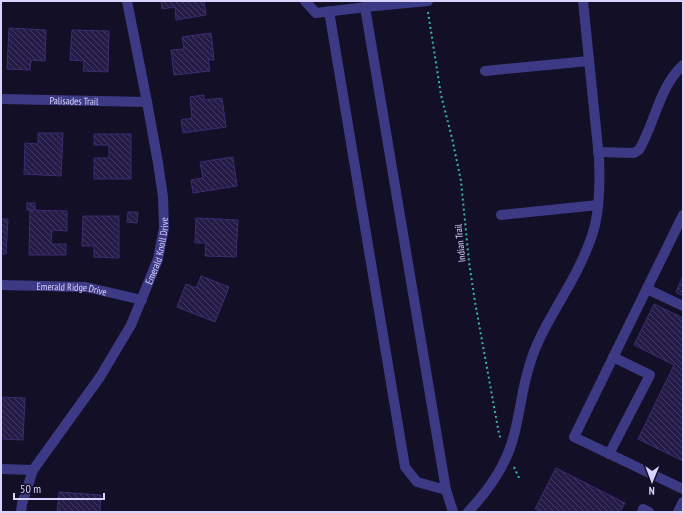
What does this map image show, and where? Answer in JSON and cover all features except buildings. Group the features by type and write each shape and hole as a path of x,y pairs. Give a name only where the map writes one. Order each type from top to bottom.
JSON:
{"street":[{"name":"Emerald Knoll Drive","path":"21,512 22,504 33,470 100,377 131,325 158,259 164,228 163,197 148,102 127,1"},
{"path":"304,1 316,13 371,5 427,1"},
{"path":"468,512 484,496 503,464 514,437 528,367 542,332 564,295 585,252 595,224 600,180 583,1"},
{"path":"371,5 446,490 453,512"},
{"path":"329,12 405,468 417,482 446,490"},
{"path":"485,71 589,61"},
{"path":"598,152 634,153 639,150 668,85 683,65"},
{"name":"Palisades Trail","path":"1,99 148,102"},
{"path":"501,215 598,205"},
{"path":"683,215 574,437 683,489"},
{"name":"Emerald Ridge Drive","path":"1,285 86,287 142,300"},
{"path":"647,289 683,306"},
{"path":"609,454 650,375 613,357"},
{"path":"1,469 33,470"},
{"path":"678,512 683,502"},
{"path":"642,512 643,509 649,512"}],"path":[{"name":"Indian Trail","path":"427,1 440,95 452,138 461,182 469,262 475,302 499,434 520,480"}]}
